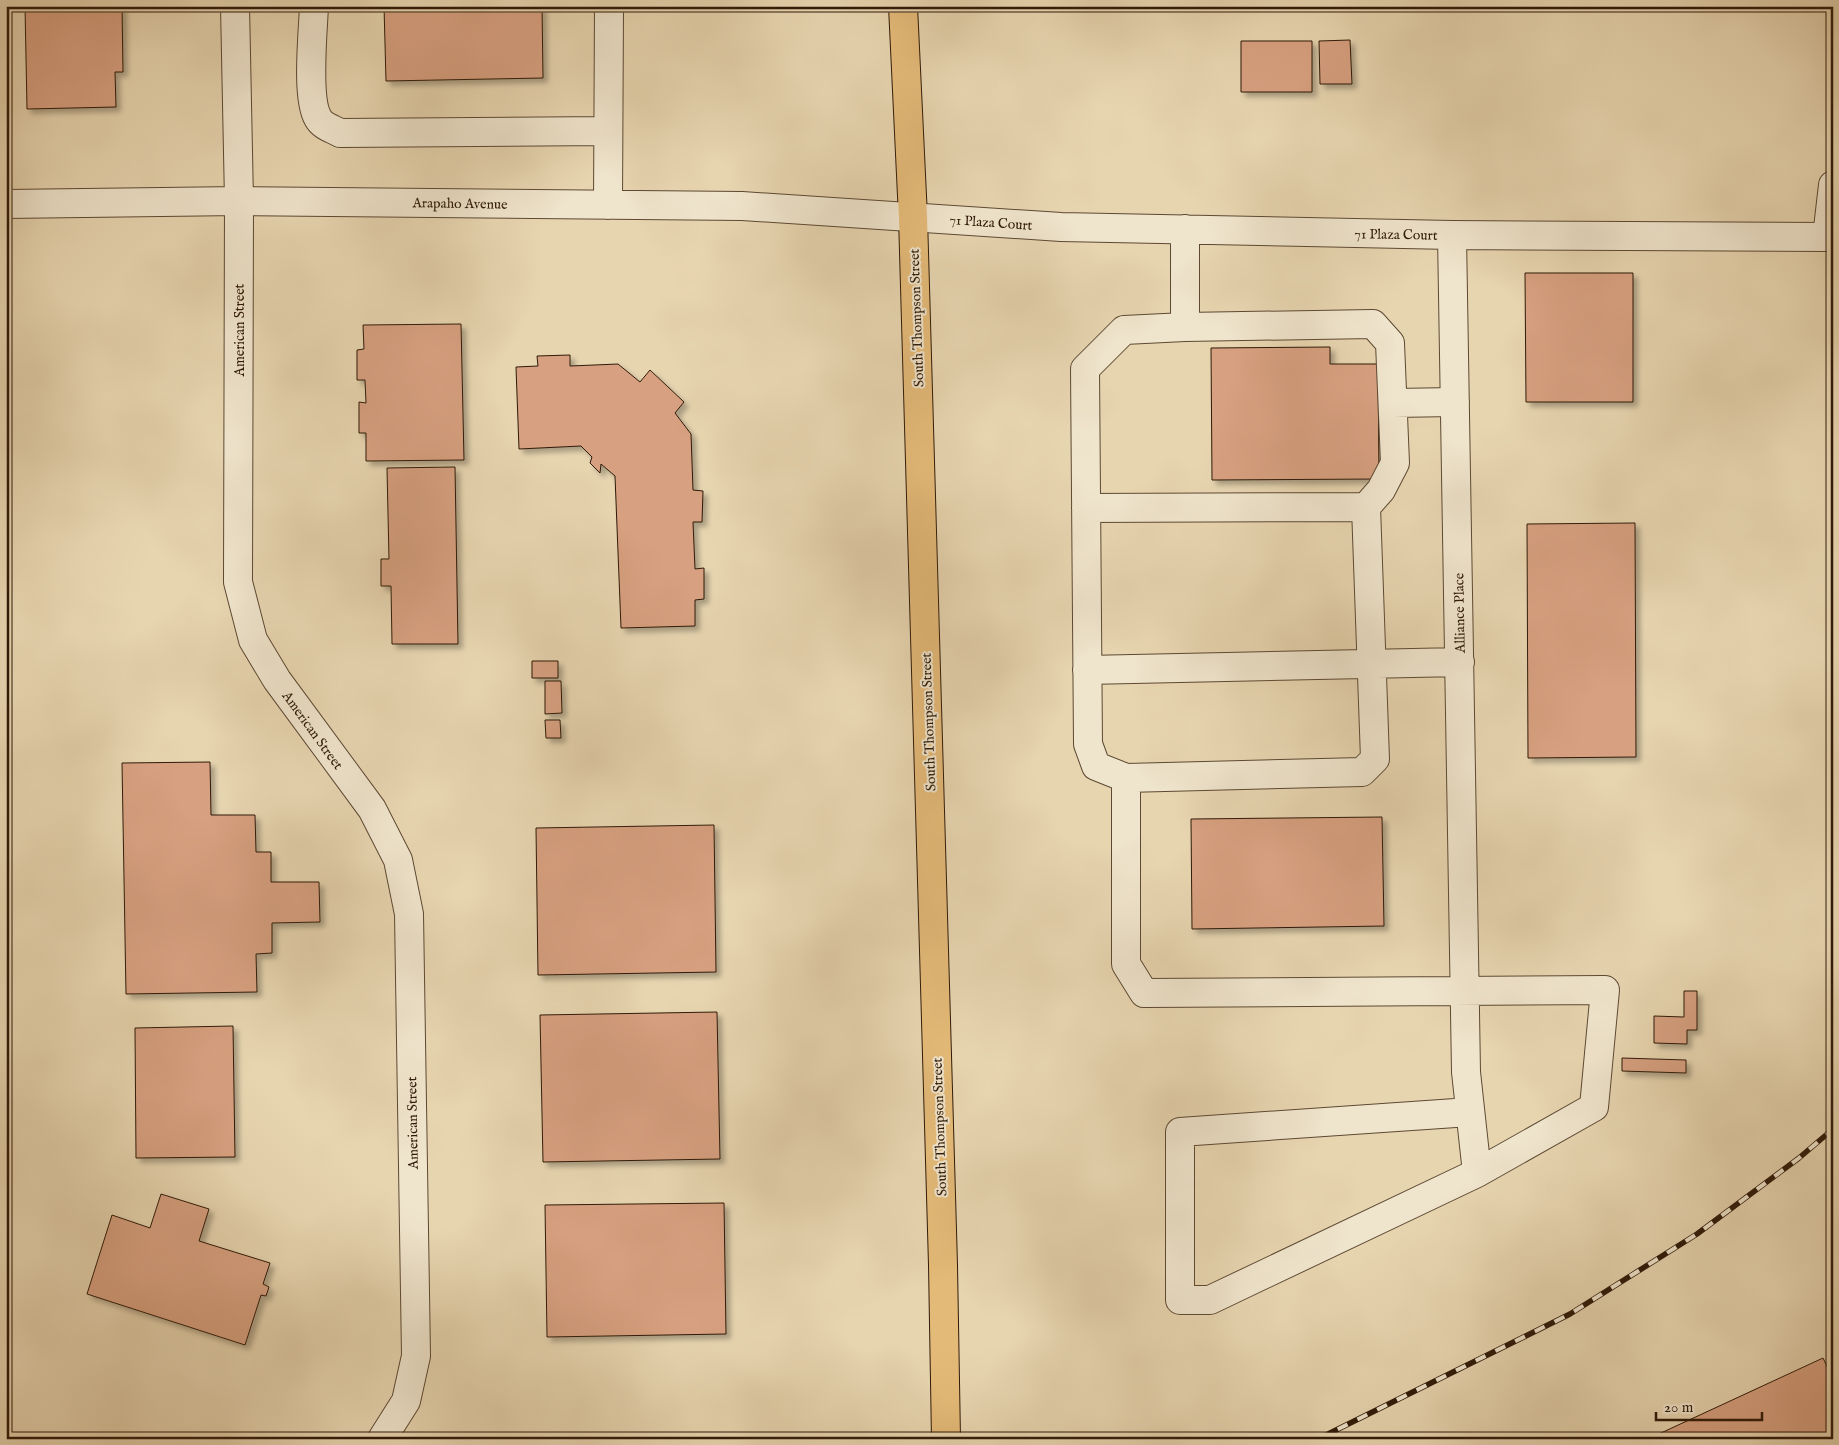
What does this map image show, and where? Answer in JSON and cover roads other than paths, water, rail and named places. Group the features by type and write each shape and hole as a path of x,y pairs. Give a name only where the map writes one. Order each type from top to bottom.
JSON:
{"highway":[{"name":"South Thompson Street","path":"904,6 913,217 943,1245 946,1439"}],"street":[{"name":"American Street","path":"235,6 238,201 238,582 253,640 277,680 372,809 398,860 409,914 416,1356 406,1401 382,1439"},
{"path":"314,6 312,96 317,118 340,133 608,131"},
{"path":"608,205 609,6"},
{"name":"71 Plaza Court","path":"913,217 1060,227 1452,235 1827,237 1833,185"},
{"name":"Arapaho Avenue","path":"6,204 238,201 742,206 913,217"},
{"path":"1185,229 1185,327"},
{"name":"Alliance Place","path":"1452,235 1466,1072 1477,1174"},
{"path":"1373,324 1390,343 1393,403 1395,463 1381,490 1366,507 1375,760 1362,772 1126,778 1096,766 1088,744 1085,369 1124,330 1185,327 1373,324"},
{"path":"1393,403 1455,402"},
{"path":"1086,508 1366,507"},
{"path":"1087,670 1460,662"},
{"path":"1126,778 1126,964 1144,993 1605,990 1594,1107 1477,1174 1210,1300 1180,1300 1180,1132 1470,1112"}],"railway":[{"path":"1318,1439 1570,1314 1697,1234 1799,1158 1833,1129"}]}
